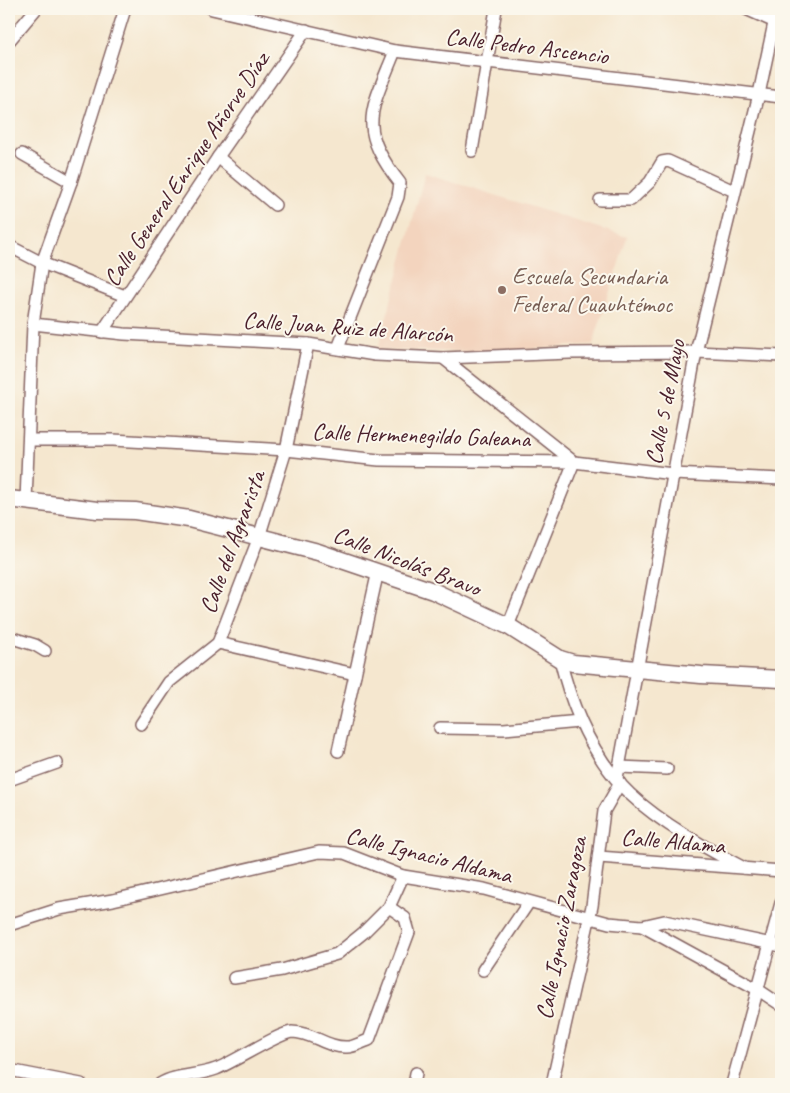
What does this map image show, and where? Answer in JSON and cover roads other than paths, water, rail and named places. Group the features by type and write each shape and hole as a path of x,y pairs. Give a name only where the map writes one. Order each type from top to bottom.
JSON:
{"street":[{"path":"9,41 36,9"},
{"path":"26,501 33,324 42,263 71,182 125,9"},
{"name":"Calle Pedro Ascencio","path":"212,9 394,51 781,96"},
{"path":"472,151 496,9"},
{"path":"746,9 775,22"},
{"name":"Calle 5 de Mayo","path":"619,776 636,668 696,352 759,94 777,9"},
{"name":"Calle General Enrique Añorve Díaz","path":"102,332 124,296 306,30"},
{"path":"338,348 398,197 400,183 386,165 371,135 372,111 378,90 394,51"},
{"path":"22,154 71,182"},
{"path":"218,157 275,205"},
{"path":"600,200 631,200 650,182 662,162 668,161 734,191"},
{"path":"9,246 42,263 124,296"},
{"name":"Calle Juan Ruiz de Alarcón","path":"33,324 102,332 308,344 375,355 443,358 570,353 696,352 781,356"},
{"name":"Calle del Agrarista","path":"141,724 169,682 218,643 260,537 286,450 308,344"},
{"path":"443,358 574,462 508,626"},
{"name":"Calle Hermenegildo Galeana","path":"29,440 113,440 286,450 380,460 574,462 673,474 781,480"},
{"name":"Calle Nicolás Bravo","path":"9,499 97,510 134,511 189,519 378,571 433,591 508,626 560,659 585,666 781,679"},
{"path":"338,751 378,571"},
{"path":"9,637 35,645 45,651"},
{"path":"218,643 355,674"},
{"path":"560,659 580,722 640,803 683,832 744,868"},
{"path":"440,728 504,728 580,722"},
{"path":"9,780 57,764"},
{"path":"619,776 666,769"},
{"name":"Calle Ignacio Zaragoza","path":"552,1084 589,918 604,811 619,776"},
{"name":"Calle Ignacio Aldama","path":"9,926 59,909 113,900 319,852 344,853 403,876 484,890 589,918 642,926 664,921 781,946"},
{"name":"Calle Aldama","path":"599,857 781,871"},
{"path":"234,978 282,970 337,954 363,934 389,907 403,876"},
{"path":"483,970 529,902"},
{"path":"732,1084 781,903"},
{"path":"160,1084 166,1080 193,1076 216,1069 291,1032 308,1035 327,1044 348,1047 369,1040 410,932 405,918 389,907"},
{"path":"642,926 757,989 781,1006"},
{"path":"9,1070 75,1084"}],"place":[{"name":"Escuela Secundaria Federal Cuauhtémoc","path":"502,290"}]}
